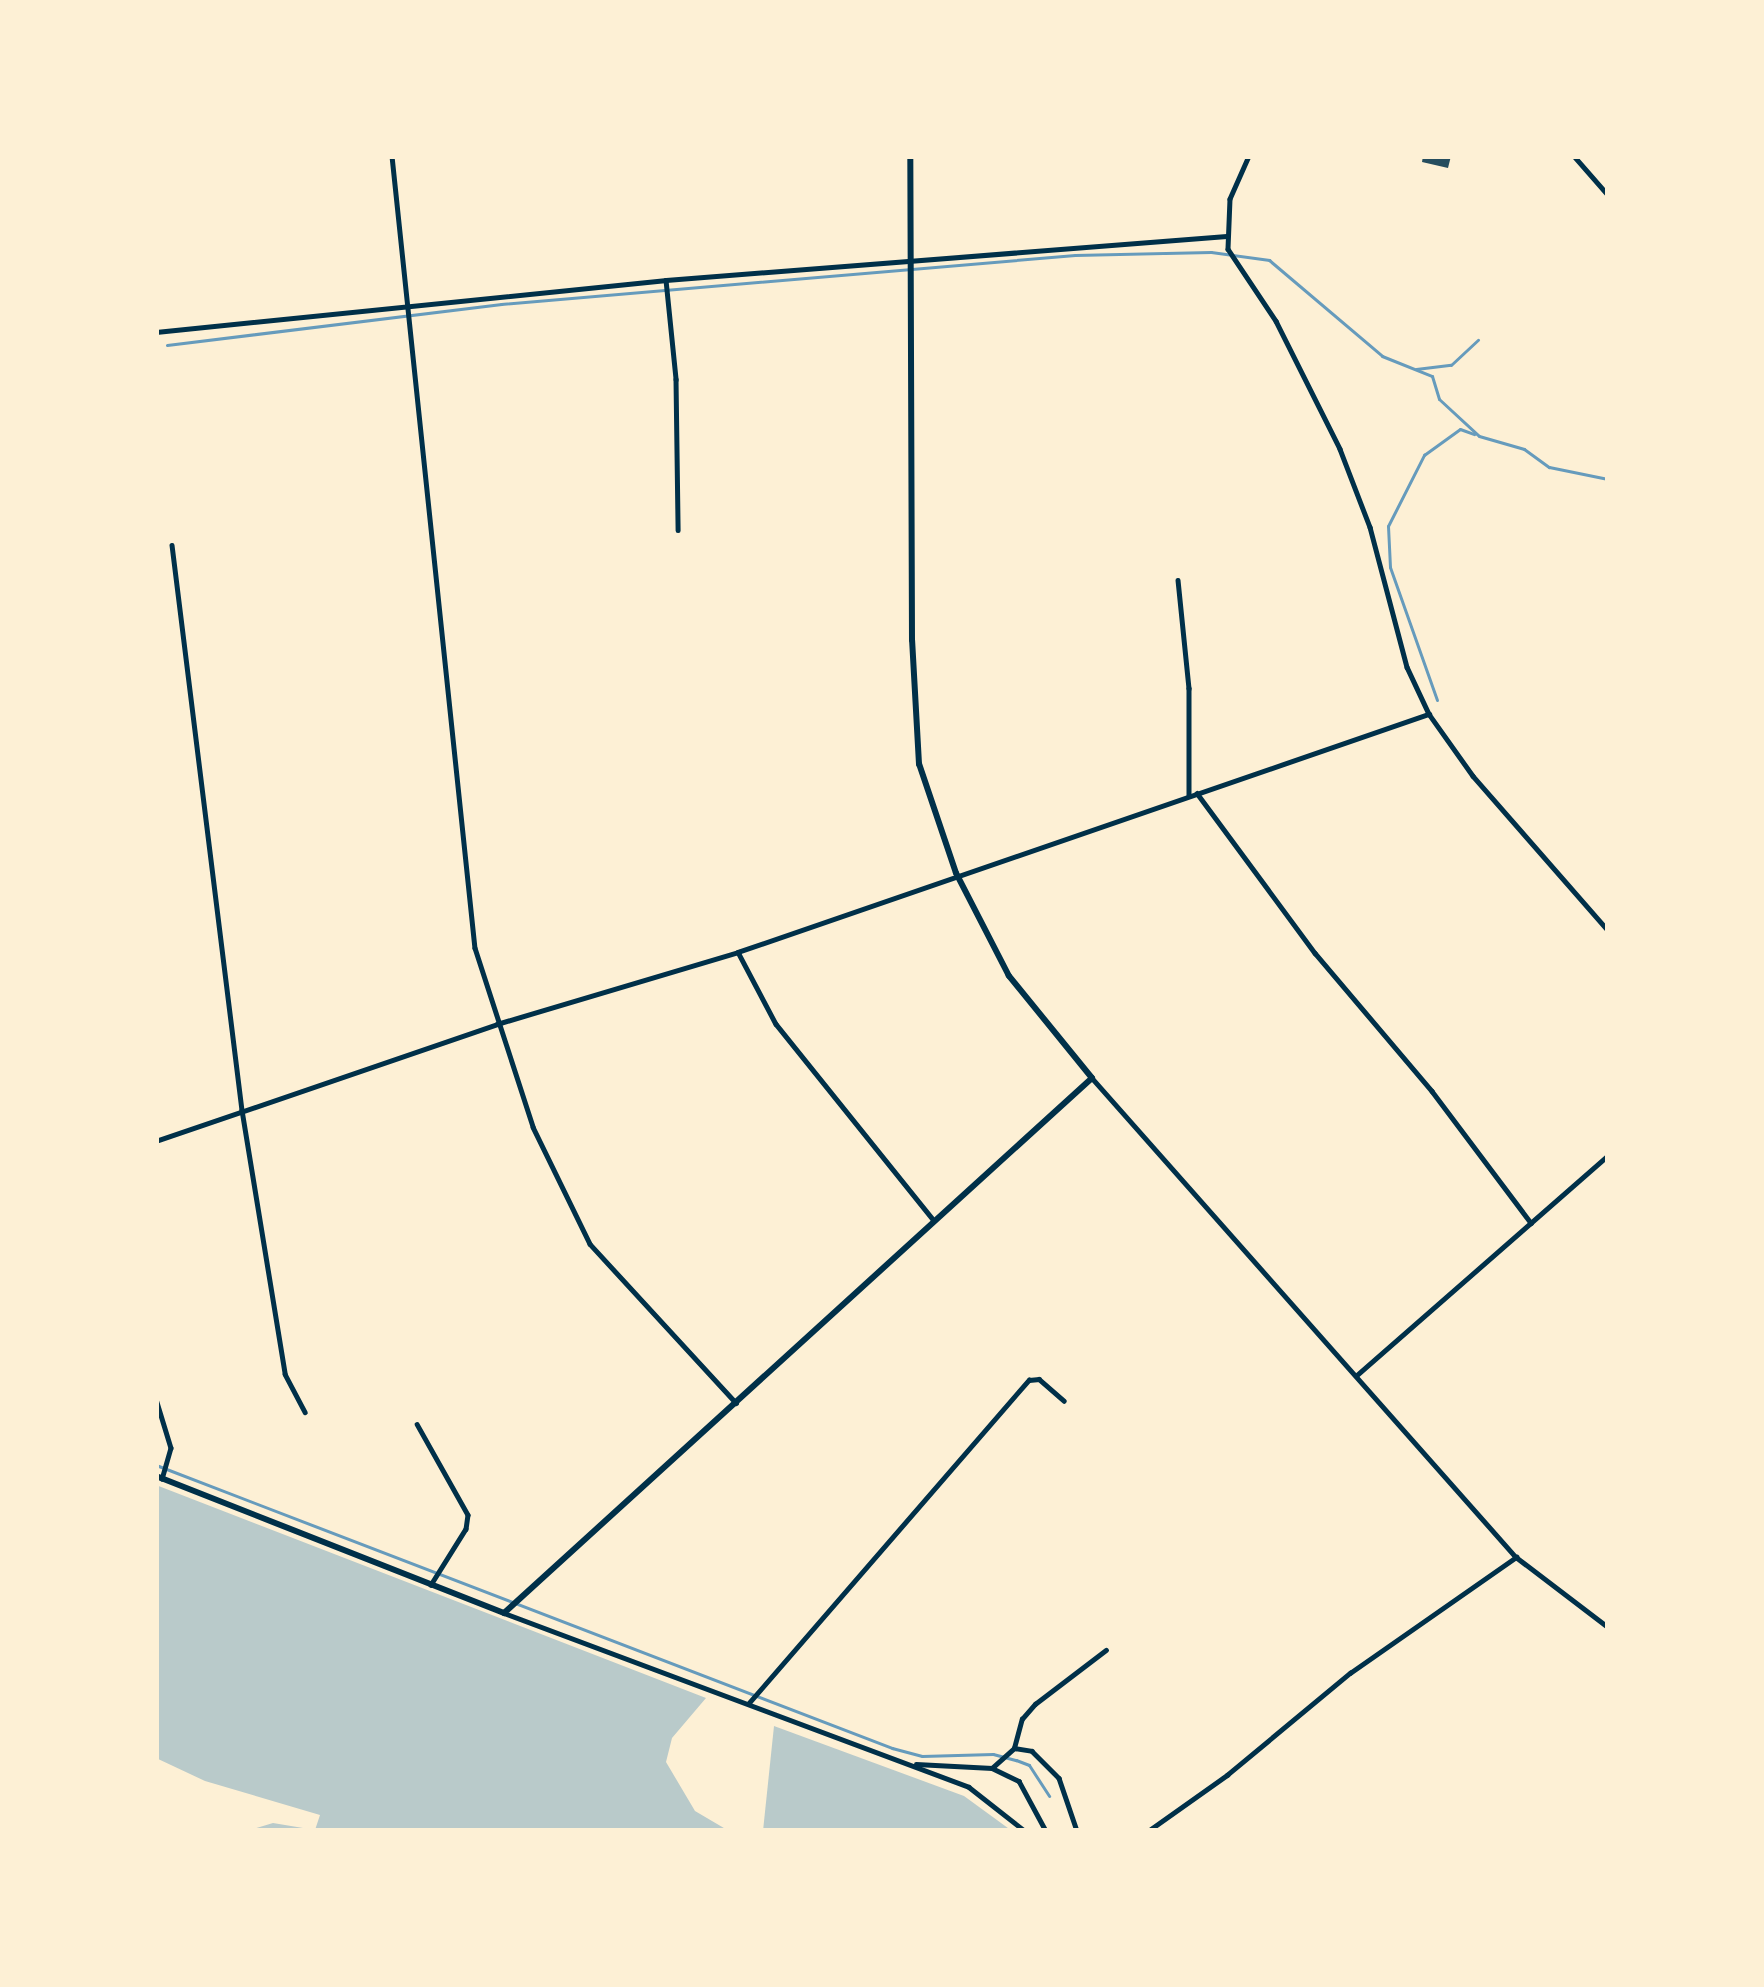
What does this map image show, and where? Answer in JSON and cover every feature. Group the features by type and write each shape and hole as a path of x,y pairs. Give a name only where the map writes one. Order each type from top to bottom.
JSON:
{"street":[{"path":"392,156 475,948 532,1127 590,1244 736,1403"},
{"path":"910,156 914,699 919,764 956,873 1009,976 1092,1078 1516,1557 1608,1627"},
{"path":"1249,156 1234,183 1226,236 1232,258 1276,321 1340,449 1370,527 1407,667 1429,714 1473,776 1608,930"},
{"path":"1574,156 1608,195"},
{"path":"156,332 666,280 1226,236"},
{"path":"666,280 676,379 678,530"},
{"path":"172,545 242,1110 285,1374 304,1412"},
{"path":"1178,580 1193,794 1315,953 1432,1091 1531,1223"},
{"path":"156,1141 496,1024 738,952 956,873 1429,714"},
{"path":"738,952 776,1024 867,1143 932,1217"},
{"path":"504,1613 932,1217 1092,1078"},
{"path":"1357,1375 1608,1155"},
{"path":"748,1704 1029,1380 1039,1379 1064,1401"},
{"path":"156,1399 171,1448 159,1478 969,1787 1025,1831"},
{"path":"417,1424 468,1515 466,1529 431,1585"},
{"path":"1148,1831 1227,1775 1350,1673 1516,1557"},
{"path":"992,1768 1014,1748 1022,1719 1035,1704 1106,1650"},
{"path":"1014,1748 1032,1751 1054,1772 1077,1831"},
{"path":"910,1764 992,1768 1018,1781 1046,1831"}],"shaded area":[{"path":"156,1485 706,1698 672,1738 666,1762 695,1811 729,1831 246,1831 273,1823 315,1830 320,1815 205,1781 156,1758"},
{"path":"774,1726 964,1796 1012,1831 763,1831"}],"building":[{"path":"1423,156 1451,156 1448,168 1422,162"}],"waterway":[{"path":"167,345 501,304 1075,255 1211,252 1269,260 1382,356 1432,376 1439,399 1479,436 1524,449 1549,467 1608,479"},
{"path":"1416,369 1451,365 1478,340"},
{"path":"1437,700 1390,567 1388,526 1424,455 1460,429 1474,434"},
{"path":"156,1465 892,1748 922,1756 993,1754 1016,1760 1029,1765 1049,1796"}]}
